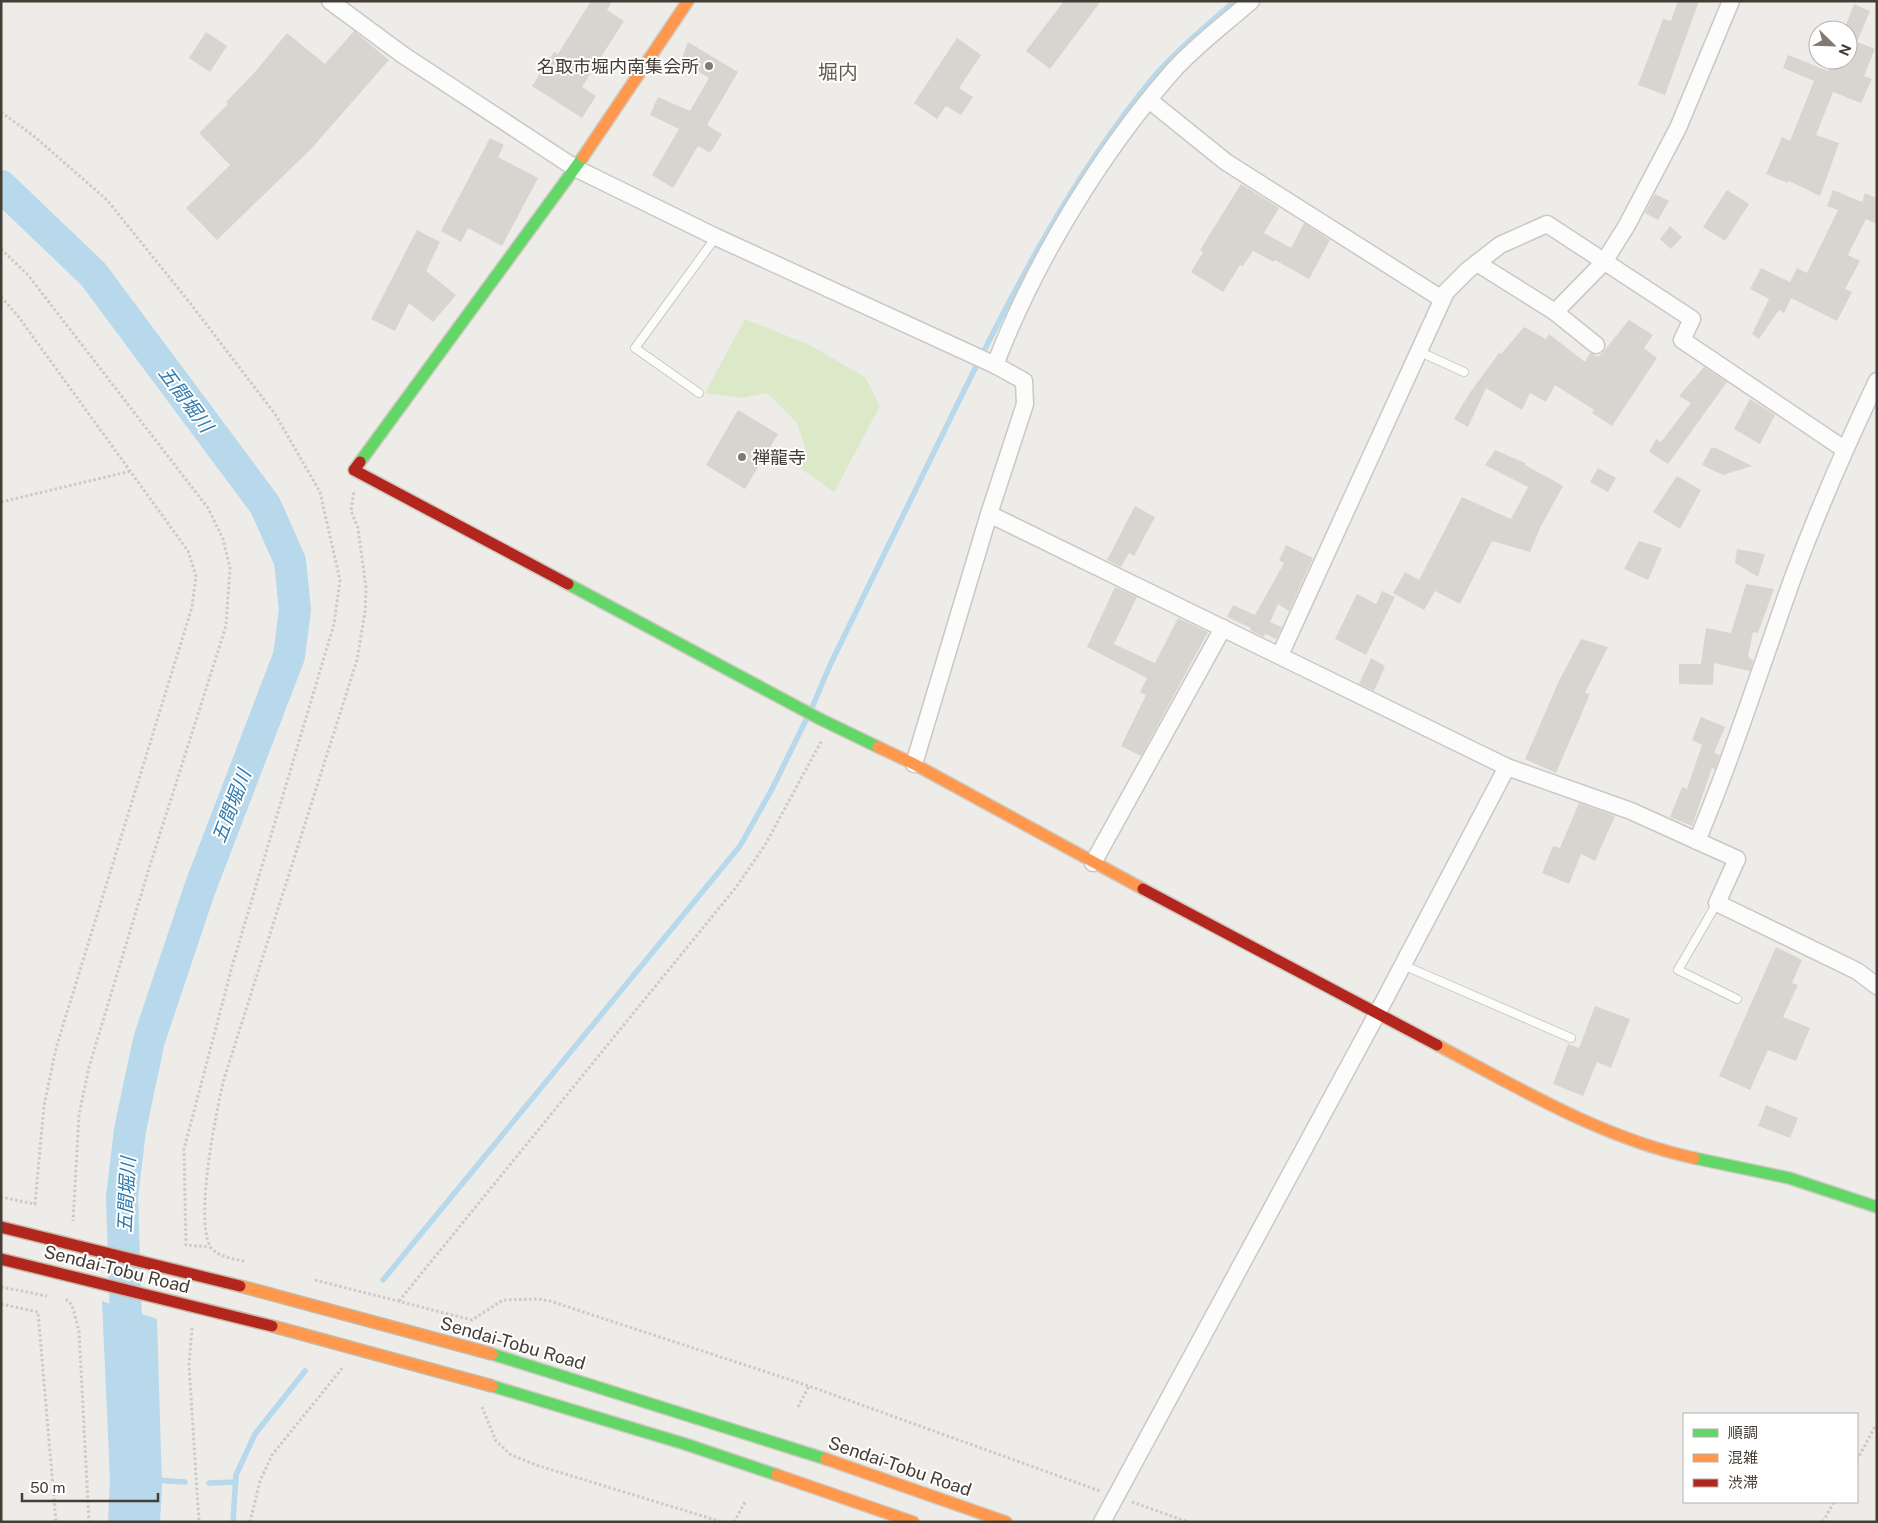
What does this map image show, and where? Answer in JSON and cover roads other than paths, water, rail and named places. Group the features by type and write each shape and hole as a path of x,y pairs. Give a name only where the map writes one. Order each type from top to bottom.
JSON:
{"main road":[{"path":"688,1 575,168 354,470 825,722 914,764 1093,863 1549,1104 1613,1134 1676,1154 1789,1178 1877,1207"},
{"name":"Sendai-Tobu Road","path":"1,1227 293,1299 492,1354 694,1415 884,1478 1006,1522"},
{"name":"Sendai-Tobu Road","path":"1,1259 283,1328 492,1386 685,1444 914,1522"}],"street":[{"path":"330,1 403,55 575,168 716,237 986,361 1024,381 1025,404 989,514 914,764"},
{"path":"986,361 1011,322 1060,229 1087,186 1149,100 1173,70 1251,1"},
{"path":"1555,312 1604,262 1627,226 1678,128 1731,1"},
{"path":"1149,100 1226,162 1442,299"},
{"path":"1280,655 1446,292 1477,263 1500,245 1547,224 1692,319 1682,340 1844,449"},
{"path":"1477,263 1555,312 1596,345"},
{"path":"1697,841 1732,752 1792,580 1844,449 1877,380"},
{"path":"989,514 1507,767 1631,812 1737,859 1717,903 1857,971 1877,986"},
{"path":"1093,863 1224,628"},
{"path":"1102,1522 1377,1014 1507,767"}],"lane":[{"path":"699,393 635,348 716,237"},
{"path":"1418,351 1464,372"},
{"path":"1717,903 1678,970 1737,1000"},
{"path":"1402,965 1571,1038"}],"water":[{"path":"102,1301 157,1319 162,1486 160,1522 108,1522 110,1480"}],"waterway":[{"path":"811,710 831,663 976,366 1044,238 1095,156 1122,117 1152,79 1182,48 1235,1"},
{"name":"五間堀川","path":"1,186 93,274 265,505 290,561 295,610 289,656 200,888 149,1040 130,1130 122,1197 127,1352"},
{"path":"383,1280 740,846 772,789 807,718"},
{"path":"233,1522 236,1475 255,1434 305,1371"},
{"path":"155,1480 185,1482"},
{"path":"209,1483 236,1482"}],"place":[{"name":"名取市堀内南集会所","path":"709,66"},
{"name":"禅龍寺","path":"742,457"}],"district":[{"name":"堀内","path":"838,72"}]}
